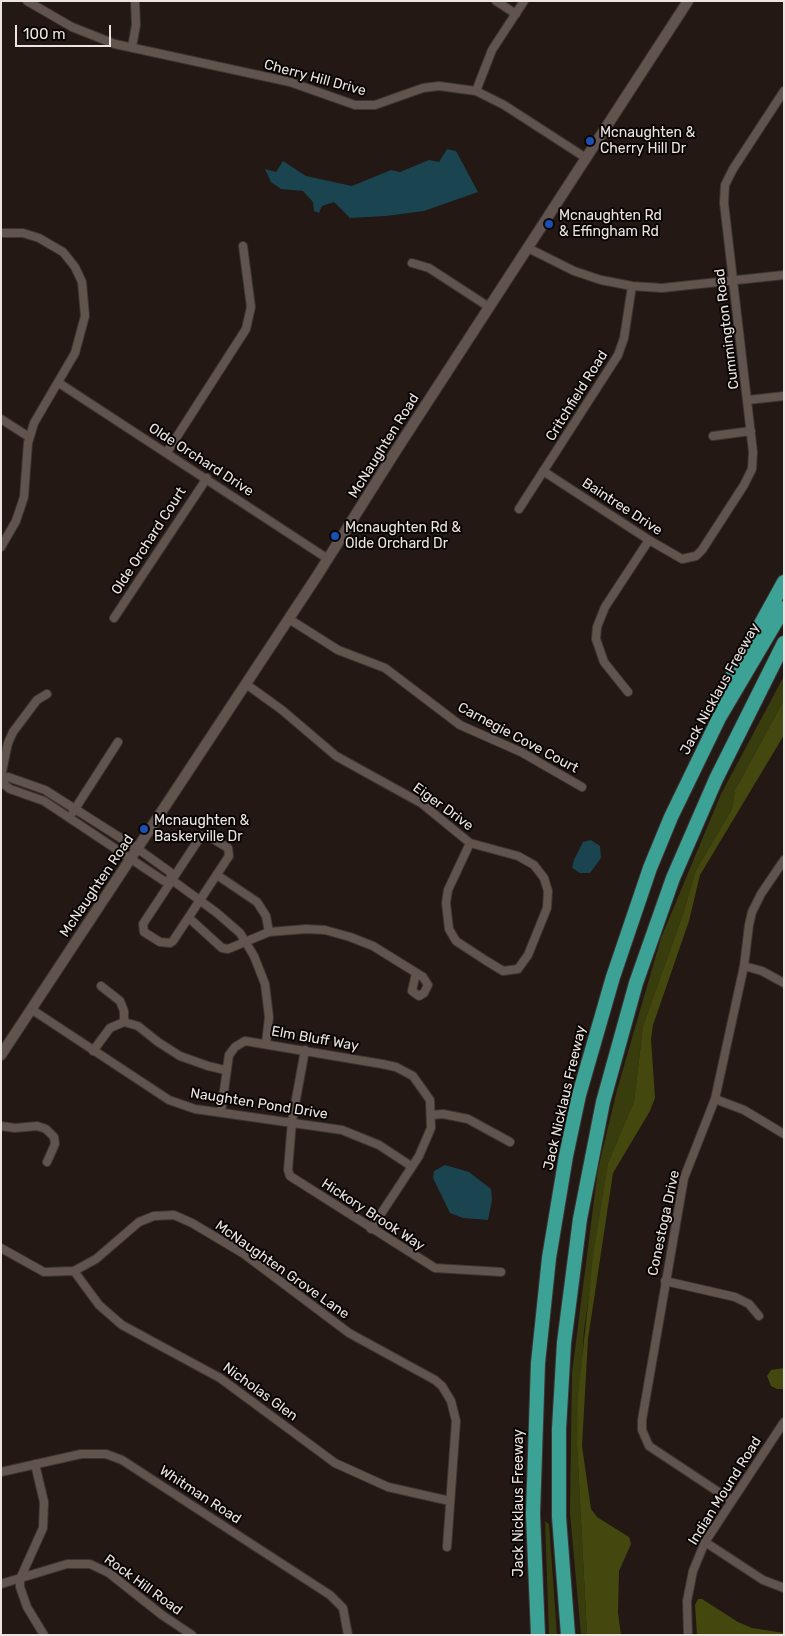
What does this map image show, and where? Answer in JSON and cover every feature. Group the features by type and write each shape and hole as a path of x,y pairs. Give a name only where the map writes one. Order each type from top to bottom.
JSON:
{"highway":[{"path":"703,750 712,715 748,643 784,582"},
{"name":"Jack Nicklaus Freeway","path":"538,1635 533,1514 538,1371 549,1258 566,1156 582,1086 613,977 650,868 671,817 719,718 784,608"},
{"path":"568,1635 559,1517 560,1410 566,1324 588,1174 617,1047 654,928 694,828 784,643"},
{"path":"740,732 784,658"}],"street":[{"name":"Cherry Hill Drive","path":"27,1 84,32 132,47 290,82 355,105 375,105 423,88 439,86 476,91 504,105 586,158"},
{"path":"132,47 136,26 135,1"},
{"path":"496,1 516,14"},
{"path":"476,91 492,50 524,1"},
{"name":"McNaughten Road","path":"1,1055 328,559 688,1"},
{"name":"Cummington Road","path":"688,559 702,550 752,469 753,452 748,400 724,203 725,185 733,169 784,91"},
{"path":"1,233 23,233 39,238 63,252 75,267 82,282 85,304 83,327 75,353 34,423 29,437 24,497 16,521 2,546"},
{"path":"167,452 246,329 251,307 242,246"},
{"path":"528,248 574,271 632,286 662,288 784,275"},
{"path":"412,263 429,268 489,307"},
{"name":"Critchfield Road","path":"518,509 618,355 624,338 632,286"},
{"name":"Olde Orchard Drive","path":"59,383 207,478 328,559"},
{"path":"748,400 784,396"},
{"path":"1,419 29,437"},
{"path":"713,436 751,431"},
{"name":"Baintree Drive","path":"543,471 676,558 688,559"},
{"name":"Olde Orchard Court","path":"114,618 207,478"},
{"path":"628,692 604,662 596,638 597,627 605,607 649,540"},
{"name":"Carnegie Cove Court","path":"289,618 338,650 385,668 460,725 521,752 582,787"},
{"name":"Eiger Drive","path":"246,684 282,710 336,756 421,804 470,843 525,858 534,865 544,878 547,887 546,911 524,963 514,970 504,971 470,951 456,941 450,929 446,904 448,890 470,843"},
{"path":"1,776 7,748 13,732 37,700 48,694"},
{"path":"70,818 118,742"},
{"path":"135,853 70,818 44,801 10,789 1,782 8,777 21,781 45,790 76,809 135,853 164,881 172,880 229,923 246,940 261,972 268,996 266,1043"},
{"path":"202,836 210,837 228,848 229,856 189,918 170,943 160,942 144,932 143,924 172,880 202,836"},
{"name":"Conestoga Drive","path":"732,1502 649,1446 642,1430 642,1414 684,1178 715,1099 744,966 752,912 761,894 784,860"},
{"path":"217,875 257,902 266,916 270,932"},
{"path":"189,918 222,948 228,950 246,940 270,932 306,929 338,933 373,946 416,973"},
{"path":"744,966 762,971 784,982"},
{"path":"101,986 120,1001 124,1011 124,1022"},
{"name":"Naughten Pond Drive","path":"31,1010 169,1100 195,1109 292,1121 342,1130 366,1139 411,1166"},
{"path":"93,1052 110,1028 124,1022 138,1026 180,1056 225,1070"},
{"name":"Elm Bluff Way","path":"221,1112 225,1070 229,1055 245,1041 266,1043 382,1064 405,1071 421,1085 430,1100 432,1114"},
{"path":"292,1121 305,1050"},
{"path":"715,1099 744,1110 784,1134"},
{"path":"371,1229 427,1140 432,1114 444,1114 468,1119 510,1142"},
{"name":"Hickory Brook Way","path":"292,1121 288,1170 290,1176 435,1268 500,1272"},
{"path":"1,1126 15,1128 37,1126 46,1129 54,1137 55,1144 46,1162"},
{"name":"McNaughten Grove Lane","path":"1,1248 44,1272 74,1271 96,1259 139,1222 154,1216 174,1215 207,1232 251,1260 349,1333 442,1386 451,1401 456,1421 447,1547"},
{"name":"Nicholas Glen","path":"74,1271 99,1305 122,1325 220,1378 335,1463 388,1487 450,1501"},
{"path":"665,1282 735,1297 749,1304 759,1316"},
{"name":"Indian Mound Road","path":"688,1635 687,1601 692,1571 705,1542 784,1422"},
{"name":"Whitman Road","path":"1,1472 81,1454 98,1453 114,1456 330,1595 343,1608 348,1635"},
{"path":"35,1464 44,1502 43,1528 20,1579 21,1594 44,1635"},
{"path":"705,1542 763,1580 784,1588"},
{"name":"Rock Hill Road","path":"1,1584 74,1563 96,1566 192,1635"}],"green space":[{"path":"784,676 784,700 735,790 732,809 696,870 683,914 643,1026 634,1101 608,1163 584,1330 577,1444 587,1635 581,1635 570,1513 572,1373 598,1169 617,1090 661,938 721,794"},
{"path":"784,700 784,735 700,875 689,921 653,1025 651,1039 655,1098 650,1111 613,1173 588,1339 582,1446 591,1509 597,1517 629,1537 631,1544 619,1571 618,1613 621,1635 587,1635 577,1444 578,1396 593,1258 608,1163 634,1101 643,1026 683,914 696,870 732,809 735,790"},
{"path":"784,1368 784,1389 777,1389 771,1386 767,1376 771,1370"},
{"path":"545,1521 549,1524 557,1635 549,1635"},
{"path":"698,1599 702,1599 738,1622 752,1628 784,1633 784,1635 697,1635 695,1605"}],"water":[{"path":"447,149 456,151 478,192 424,211 385,216 350,218 334,202 322,206 319,213 314,211 313,202 303,191 281,189 271,182 265,169 276,172 283,161 306,176 352,186 391,170 400,172 429,160 439,162"},
{"path":"591,840 600,846 601,858 590,873 580,873 572,868 574,860 583,842"},
{"path":"445,1165 469,1172 491,1189 492,1200 488,1220 463,1218 450,1213 433,1178 434,1171"}],"place":[{"name":"Mcnaughten & Cherry Hill Dr","path":"590,141"},
{"name":"Mcnaughten Rd & Effingham Rd","path":"549,224"},
{"name":"Mcnaughten Rd & Olde Orchard Dr","path":"335,536"},
{"name":"Mcnaughten & Baskerville Dr","path":"144,829"}]}
